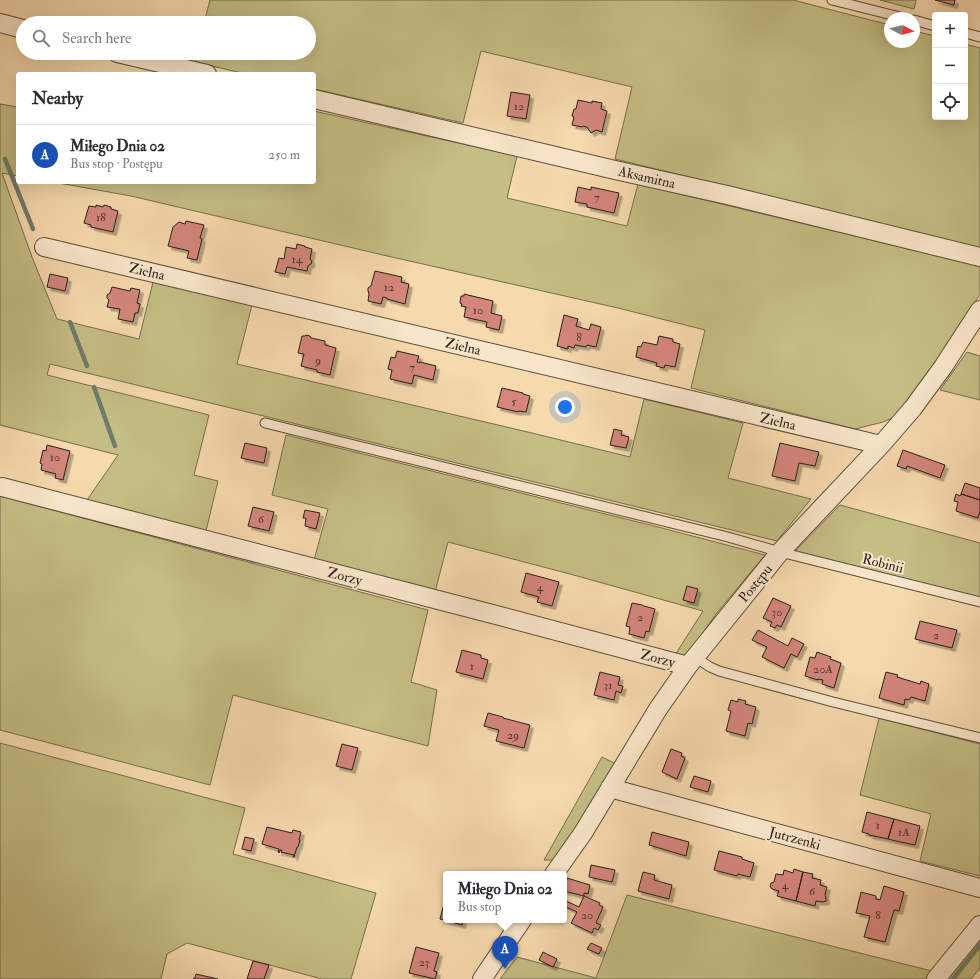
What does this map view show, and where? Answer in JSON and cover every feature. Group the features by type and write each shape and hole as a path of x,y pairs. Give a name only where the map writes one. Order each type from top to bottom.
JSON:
{"street":[{"path":"0,23 16,27"},
{"path":"147,60 198,72"},
{"name":"Aksamitna","path":"316,99 727,195 980,257"},
{"name":"Zielna","path":"44,247 881,445"},
{"name":"Postępu","path":"556,871 583,833 658,710 691,661 780,552 881,445 912,408 943,367 980,310"},
{"name":"Zorzy","path":"2,487 500,616 691,661"},
{"name":"Jutrzenki","path":"610,788 980,888"},
{"path":"482,979 520,923"},
{"path":"936,979 980,926"}],"lane":[{"path":"832,0 884,13"},
{"path":"920,22 932,25"},
{"path":"968,34 980,37"},
{"name":"Robinii","path":"265,423 728,537 780,552 980,602"},
{"path":"691,661 833,702 980,738"}],"shaded area":[{"path":"210,0 793,0 884,23 884,48 920,48 920,32 932,35 932,120 968,120 968,45 980,48 980,248 615,159 632,87 481,51 463,123 316,89 316,72 238,72 195,62 196,60 316,60 316,16 206,16"},
{"path":"880,0 916,0 914,9"},
{"path":"0,104 16,107 16,176 2,173 32,257 57,319 139,339 153,282 252,305 237,364 630,457 644,399 743,423 728,478 811,499 777,541 50,364 47,375 209,415 194,475 218,481 206,531 87,500 118,455 0,425"},
{"path":"316,111 517,156 507,198 627,226 638,184 980,266 980,294 947,349 897,416 883,422 855,429 691,388 705,330 618,308 131,196 64,184 316,184"},
{"path":"967,352 980,356 980,400 940,390"},
{"path":"286,435 765,555 716,614 685,658 675,655 703,611 570,574 448,542 435,592 314,560 328,509 272,495"},
{"path":"0,496 428,610 411,682 437,690 428,746 233,695 210,785 0,730"},
{"path":"840,505 980,543 980,599 795,551"},
{"path":"879,718 980,744 980,876 920,861 931,814 860,795"},
{"path":"0,743 245,808 233,854 376,893 351,979 322,979 187,943 167,954 161,979 0,979"},
{"path":"602,757 616,764 557,860 544,860"},
{"path":"627,895 932,971 926,979 500,979 517,957 596,978"},
{"path":"980,932 980,968 971,979 944,979"}],"building":[{"path":"935,0 955,0 954,5"},
{"path":"511,92 530,95 526,119 507,116"},
{"path":"578,100 592,103 592,101 602,103 601,109 607,111 602,132 596,130 591,133 587,127 572,125 574,117 572,116 574,109 576,109"},
{"path":"578,187 591,190 591,187 619,193 614,213 587,207 587,204 575,202"},
{"path":"96,205 103,207 104,205 118,211 113,232 91,227 91,225 84,223 89,206 96,207"},
{"path":"186,221 204,225 200,238 202,239 197,260 187,258 189,251 168,246 173,227 179,222 185,224"},
{"path":"297,244 312,249 310,259 312,261 308,266 307,271 287,267 285,274 275,272 279,258 284,259 286,247 296,249"},
{"path":"375,271 402,277 401,282 409,284 405,304 383,297 381,304 368,301 368,288 371,286"},
{"path":"50,274 68,278 65,291 47,287"},
{"path":"112,287 130,291 131,288 140,290 137,303 140,304 138,313 135,313 133,322 118,319 120,309 107,307 109,300 107,295 110,293"},
{"path":"464,294 493,301 491,313 502,316 499,330 486,327 487,322 464,317 466,307 461,306 462,304 460,303 461,296 464,296"},
{"path":"564,315 578,319 576,326 589,330 591,324 601,327 596,347 575,345 574,348 568,346 568,349 557,346"},
{"path":"302,336 310,336 311,338 325,341 325,345 336,348 330,375 301,366 304,354 298,353"},
{"path":"659,336 673,339 673,342 680,344 675,367 665,365 664,368 656,366 657,363 636,357 638,346 641,347 643,342 657,345"},
{"path":"397,351 419,356 417,362 419,363 436,366 433,380 414,375 412,384 390,379 392,370 388,369 391,357 395,358"},
{"path":"502,388 530,396 526,412 518,412 497,407"},
{"path":"614,429 622,431 621,435 629,437 626,448 610,445"},
{"path":"245,443 267,448 264,463 241,458"},
{"path":"780,443 819,452 815,466 799,463 795,481 772,476"},
{"path":"47,445 70,451 63,480 55,478 56,474 41,470 42,464 40,463 43,450 46,451"},
{"path":"903,450 945,465 940,478 907,466 906,469 897,466"},
{"path":"965,483 980,488 980,500 961,494"},
{"path":"956,494 960,496 961,494 980,500 980,511 978,518 956,511 958,502 954,501"},
{"path":"253,507 274,512 269,531 248,526"},
{"path":"305,510 320,513 316,529 305,526 306,518 303,518"},
{"path":"526,573 559,582 552,606 537,602 539,597 521,592"},
{"path":"687,586 698,589 694,603 683,600"},
{"path":"773,598 791,606 781,627 777,625 775,628 770,626 772,622 763,618"},
{"path":"632,603 655,609 649,632 646,631 644,638 629,634 630,627 626,626"},
{"path":"920,621 957,630 952,648 915,639"},
{"path":"758,630 788,646 792,638 804,644 797,657 791,654 784,668 762,657 767,647 752,640"},
{"path":"462,650 481,655 481,658 488,660 483,679 456,672"},
{"path":"817,652 831,657 830,659 841,663 834,688 822,684 823,680 805,676 810,657 815,658"},
{"path":"600,672 620,677 618,685 623,686 621,693 616,691 614,700 594,695"},
{"path":"886,672 920,684 921,681 929,684 925,701 911,697 909,700 905,699 904,705 879,698"},
{"path":"738,699 746,701 745,704 756,707 752,724 748,723 745,736 726,731 731,711 728,710 731,700 738,702"},
{"path":"488,713 530,725 524,748 496,741 499,730 484,726"},
{"path":"342,744 358,748 352,770 336,766"},
{"path":"671,749 682,753 681,756 685,758 677,779 662,772"},
{"path":"694,776 711,781 708,792 690,787"},
{"path":"867,812 894,819 888,839 862,832"},
{"path":"894,819 920,826 915,845 888,839"},
{"path":"267,827 292,833 293,830 301,832 294,857 294,855 281,852 282,850 280,850 279,853 279,849 262,844"},
{"path":"652,832 689,842 686,856 649,845"},
{"path":"245,837 254,839 251,851 242,849"},
{"path":"719,851 742,857 742,859 754,863 750,877 738,874 737,876 714,870"},
{"path":"591,865 615,870 612,882 589,877"},
{"path":"794,869 803,872 796,901 777,896 779,891 772,889 770,886 771,883 774,882 776,874 783,875 784,870 793,873"},
{"path":"643,872 655,875 654,880 672,885 669,899 638,891"},
{"path":"803,872 813,874 812,878 821,880 820,885 827,887 825,895 826,901 816,901 815,906 796,901"},
{"path":"567,878 590,885 588,894 584,893 584,896 567,892"},
{"path":"884,886 904,892 899,911 894,910 885,942 864,937 870,916 856,913 861,892 876,896 876,899 880,900"},
{"path":"584,896 600,903 599,905 603,907 596,923 601,925 598,930 594,928 592,933 571,923 577,912 567,907 567,901 579,907"},
{"path":"443,908 443,920 440,919"},
{"path":"591,943 602,948 599,954 587,949"},
{"path":"416,947 439,953 434,971 437,972 435,979 409,973"},
{"path":"543,952 557,959 553,967 539,960"},
{"path":"253,961 269,965 264,979 247,979"},
{"path":"196,974 218,979 193,979 195,978"}],"waterway":[{"path":"5,159 33,229"},
{"path":"70,322 87,366"},
{"path":"94,387 115,446"},
{"path":"953,979 980,945"}],"place":[{"name":"Miłego Dnia 02","path":"505,969"}]}
